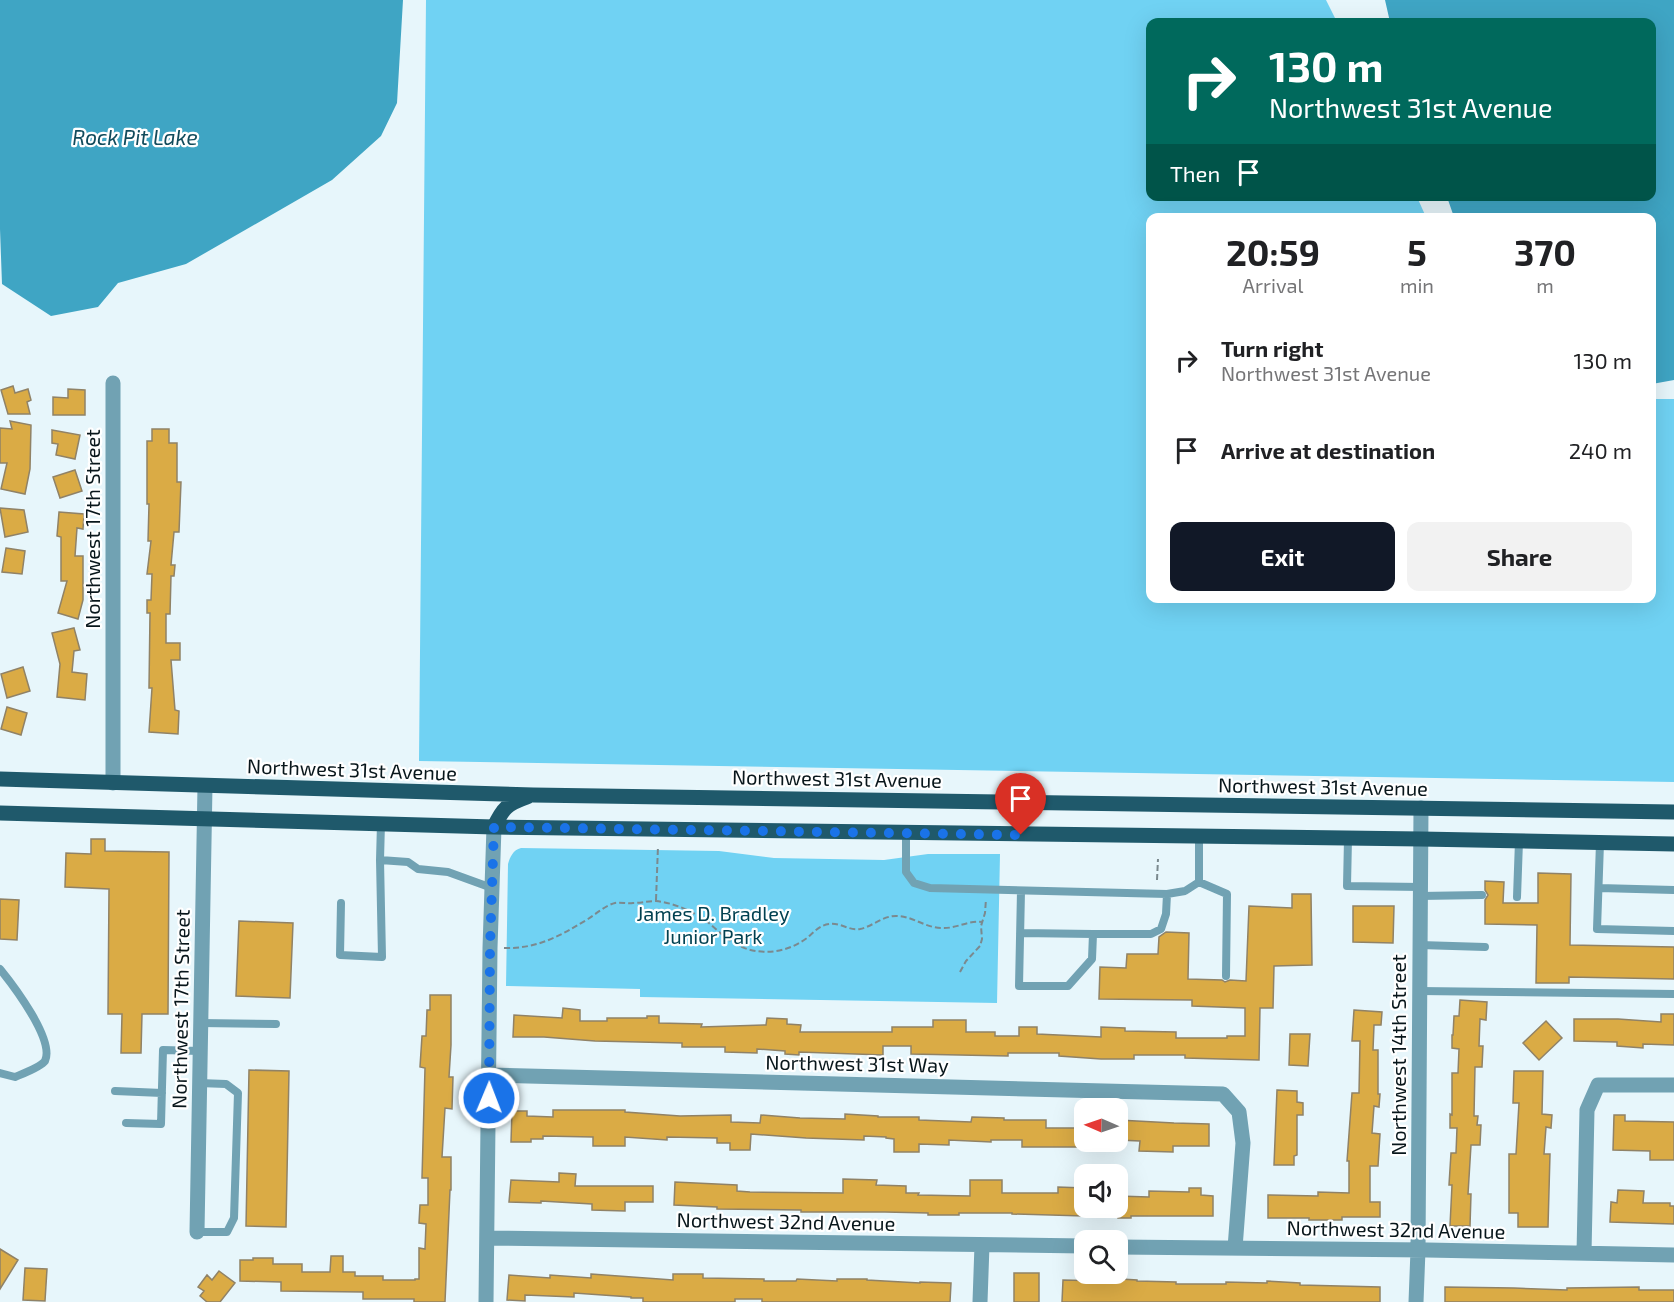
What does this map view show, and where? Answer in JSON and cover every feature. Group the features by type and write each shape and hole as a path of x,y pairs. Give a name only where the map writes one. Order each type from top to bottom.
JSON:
{"main road":[{"name":"Northwest 31st Avenue","path":"0,779 533,795 1674,812"},
{"path":"494,827 501,813 512,802 533,795"},
{"path":"0,813 494,827 1674,844"}],"street":[{"name":"Northwest 17th Street","path":"113,383 113,783"},
{"name":"Northwest 17th Street","path":"196,1232 205,786"},
{"name":"Northwest 14th Street","path":"1416,1302 1421,808"},
{"path":"486,1302 494,827"},
{"name":"Northwest 31st Way","path":"489,1075 1223,1094 1239,1112 1243,1143 1235,1248"},
{"path":"1584,1253 1587,1110 1598,1085 1674,1085"},
{"name":"Northwest 32nd Avenue","path":"487,1238 1074,1246"},
{"path":"980,1302 982,1245"},
{"name":"Northwest 32nd Avenue","path":"1128,1247 1674,1255"}],"lane":[{"path":"341,903 340,955 382,957 381,823"},
{"path":"906,833 906,872 914,883 930,888 1167,894 1185,891 1199,882"},
{"path":"1199,837 1199,882"},
{"path":"1348,838 1347,886 1482,895"},
{"path":"1517,897 1519,841"},
{"path":"1600,843 1597,930 1674,931"},
{"path":"380,860 408,862 418,869 448,872 492,888"},
{"path":"1199,882 1227,894 1226,976"},
{"path":"1599,888 1674,890"},
{"path":"1021,891 1019,986 1068,986 1092,959 1093,934"},
{"path":"1020,933 1151,934 1161,928 1167,914 1167,894"},
{"path":"1420,945 1485,946"},
{"path":"0,969 18,992 44,1038 46,1049 45,1060 41,1065 15,1077 0,1073"},
{"path":"1420,991 1674,994"},
{"path":"200,1023 276,1024"},
{"path":"126,1124 161,1124 163,1050 200,1051"},
{"path":"196,1232 227,1232 234,1218 238,1093 226,1084 199,1083"},
{"path":"115,1091 162,1093"}],"path":[{"path":"656,901 658,846"},
{"path":"1157,880 1158,859"},
{"path":"960,972 966,961 980,946 981,922 985,913 986,897"},
{"path":"504,948 527,947 543,943 616,903 656,901 670,904 698,915 732,943 756,951 770,952 796,945 819,927 828,924 854,930 862,929 887,917 897,916 908,917 931,927 941,928 951,928 972,921 981,922"}],"green space":[{"path":"426,0 1326,0 1335,18 1146,18 1146,201 1419,201 1424,213 1146,213 1146,603 1656,603 1656,399 1674,399 1674,782 419,761"},
{"name":"James D. Bradley Junior Park","path":"521,848 719,851 774,858 884,860 928,854 1000,854 997,1003 640,997 640,989 506,986 508,864 514,852"}],"water":[{"name":"Rock Pit Lake","path":"0,0 403,0 397,103 381,136 332,180 186,264 118,283 98,307 51,316 2,284"},
{"path":"1385,0 1674,0 1674,380 1656,383 1656,213 1453,213 1448,201 1656,201 1656,18 1389,18"}],"building":[{"path":"13,386 15,393 28,389 31,400 27,402 30,414 8,414 1,390"},
{"path":"68,389 85,390 85,415 53,415 53,397 68,398"},
{"path":"10,421 31,425 30,469 25,494 1,489 7,463 0,463 0,428 12,429"},
{"path":"152,429 169,429 169,443 177,443 177,482 181,482 179,532 174,532 171,565 175,565 174,576 171,576 170,614 166,614 166,643 180,643 180,660 171,660 175,710 179,711 178,734 149,732 152,688 149,688 150,613 147,613 147,600 151,600 152,574 147,574 151,541 148,541 147,441 152,441"},
{"path":"52,430 80,435 75,459 56,455 58,444 52,443"},
{"path":"75,470 82,491 60,498 53,477"},
{"path":"0,508 24,510 28,532 5,537"},
{"path":"59,512 84,514 83,529 77,528 75,556 83,556 83,600 78,619 58,613 67,581 61,581 61,537 57,536"},
{"path":"6,548 25,551 22,574 2,572"},
{"path":"74,628 80,650 74,651 72,672 87,674 85,700 57,697 60,664 52,633"},
{"path":"23,667 30,691 7,698 1,674"},
{"path":"7,707 27,713 21,735 1,729"},
{"path":"91,839 105,839 105,851 169,852 168,1014 142,1014 141,1053 121,1053 122,1014 108,1014 109,889 65,887 66,853 91,854"},
{"path":"1538,873 1571,874 1570,945 1674,947 1674,979 1569,977 1569,983 1536,983 1537,925 1485,924 1485,900 1488,895 1485,890 1485,881 1504,882 1503,903 1538,903"},
{"path":"1292,894 1311,894 1312,965 1274,966 1273,1008 1260,1008 1259,1060 1185,1058 1185,1055 1134,1055 1134,1059 1101,1059 1059,1056 1059,1053 1008,1053 1008,1056 911,1054 911,1046 883,1046 883,1055 799,1052 799,1055 785,1054 785,1051 757,1049 757,1053 725,1052 725,1047 682,1047 682,1043 513,1037 514,1015 562,1018 563,1008 580,1010 580,1021 659,1016 659,1023 702,1024 701,1027 766,1025 767,1018 787,1019 787,1024 801,1025 800,1032 892,1032 892,1027 933,1027 933,1020 966,1020 966,1032 995,1032 995,1036 1019,1036 1019,1027 1037,1027 1037,1034 1101,1037 1101,1027 1125,1028 1125,1031 1176,1032 1176,1038 1245,1036 1245,1008 1192,1006 1192,1000 1099,999 1100,967 1126,968 1127,954 1158,954 1159,937 1166,932 1189,933 1188,979 1246,981 1249,906 1292,908"},
{"path":"0,899 19,900 17,940 0,939"},
{"path":"1353,906 1394,906 1393,943 1353,942"},
{"path":"239,921 293,923 290,998 236,996"},
{"path":"430,995 451,995 449,1077 453,1077 452,1109 445,1108 442,1157 451,1157 445,1302 414,1302 414,1299 363,1299 363,1292 281,1291 281,1282 240,1281 240,1260 273,1258 273,1264 302,1264 302,1272 330,1272 331,1256 343,1256 343,1272 355,1272 355,1276 383,1276 383,1280 419,1279 419,1248 425,1249 426,1224 419,1223 420,1205 428,1205 428,1178 422,1178 425,1068 420,1067 422,1036 426,1036"},
{"path":"1460,1000 1487,1002 1486,1020 1480,1019 1479,1046 1483,1046 1482,1067 1475,1067 1474,1116 1478,1116 1477,1125 1481,1125 1480,1145 1471,1145 1468,1194 1471,1194 1470,1226 1450,1226 1451,1153 1456,1153 1457,1128 1450,1128 1452,1073 1458,1073 1459,1049 1452,1048 1452,1035 1454,1016 1459,1016"},
{"path":"1354,1010 1382,1012 1381,1025 1374,1025 1373,1050 1378,1050 1378,1094 1380,1094 1379,1107 1374,1106 1372,1133 1380,1134 1378,1166 1370,1166 1370,1202 1380,1202 1380,1217 1342,1217 1342,1220 1268,1218 1268,1195 1318,1196 1318,1192 1349,1193 1349,1161 1347,1161 1352,1093 1359,1093 1360,1041 1352,1041"},
{"path":"1661,1014 1674,1014 1674,1045 1643,1044 1643,1048 1617,1046 1617,1042 1574,1041 1574,1019 1661,1022"},
{"path":"1546,1021 1562,1038 1539,1060 1523,1043"},
{"path":"1290,1034 1310,1034 1308,1066 1289,1065"},
{"path":"249,1070 289,1071 286,1227 246,1226"},
{"path":"1514,1071 1543,1071 1542,1114 1552,1115 1551,1128 1546,1127 1544,1154 1550,1154 1548,1227 1518,1227 1518,1213 1509,1213 1509,1154 1516,1154 1519,1103 1513,1103"},
{"path":"1277,1090 1297,1091 1297,1102 1303,1103 1303,1115 1297,1115 1297,1155 1294,1156 1294,1165 1274,1165"},
{"path":"553,1110 625,1110 625,1112 680,1116 731,1115 731,1122 760,1123 761,1115 845,1119 845,1114 971,1122 972,1117 1046,1120 1046,1128 1074,1128 1074,1147 1022,1147 1022,1140 991,1140 991,1142 949,1140 949,1145 919,1144 919,1152 894,1152 894,1139 886,1137 864,1136 864,1140 751,1134 750,1150 730,1150 730,1143 717,1143 717,1138 667,1137 667,1140 625,1137 625,1146 593,1146 593,1137 543,1136 543,1139 531,1139 531,1142 511,1142 512,1111 527,1111 527,1116 553,1117"},
{"path":"1614,1115 1625,1115 1625,1121 1674,1122 1674,1160 1650,1160 1650,1151 1613,1150"},
{"path":"1128,1121 1209,1124 1209,1146 1173,1146 1173,1152 1139,1151 1140,1141 1128,1140"},
{"path":"559,1173 576,1174 575,1186 653,1186 653,1202 625,1202 625,1211 592,1210 592,1204 509,1202 511,1180 559,1182"},
{"path":"843,1179 877,1180 876,1185 906,1186 906,1193 919,1193 918,1195 970,1196 970,1180 1002,1180 1002,1193 1058,1193 1058,1187 1074,1188 1074,1216 1012,1213 928,1215 928,1213 801,1212 801,1210 717,1209 717,1207 674,1205 675,1182 737,1185 737,1191 750,1192 843,1193"},
{"path":"1189,1188 1201,1188 1201,1195 1213,1196 1213,1216 1131,1216 1128,1218 1128,1196 1149,1197 1149,1191 1189,1192"},
{"path":"1618,1190 1644,1191 1643,1203 1670,1203 1670,1206 1674,1206 1674,1224 1610,1222 1611,1202 1617,1203"},
{"path":"0,1249 18,1260 0,1289"},
{"path":"25,1268 47,1269 45,1301 23,1300"},
{"path":"219,1271 235,1283 220,1302 207,1302 200,1296 204,1291 198,1287 207,1275 212,1280"},
{"path":"1014,1273 1039,1273 1039,1302 1014,1302"},
{"path":"591,1274 673,1280 673,1274 703,1274 703,1278 764,1279 764,1281 867,1279 951,1283 950,1302 762,1302 762,1299 735,1299 735,1302 643,1302 643,1298 574,1293 574,1297 525,1295 525,1301 507,1300 509,1275 591,1278"},
{"path":"1128,1279 1176,1282 1176,1284 1267,1283 1267,1281 1300,1283 1300,1285 1380,1287 1380,1302 1062,1302 1063,1280 1074,1280 1074,1284 1128,1284"},
{"path":"1445,1287 1567,1290 1567,1288 1639,1287 1639,1290 1674,1290 1674,1302 1445,1302"}],"route":[{"path":"489,1098 494,827 1021,835"}]}
